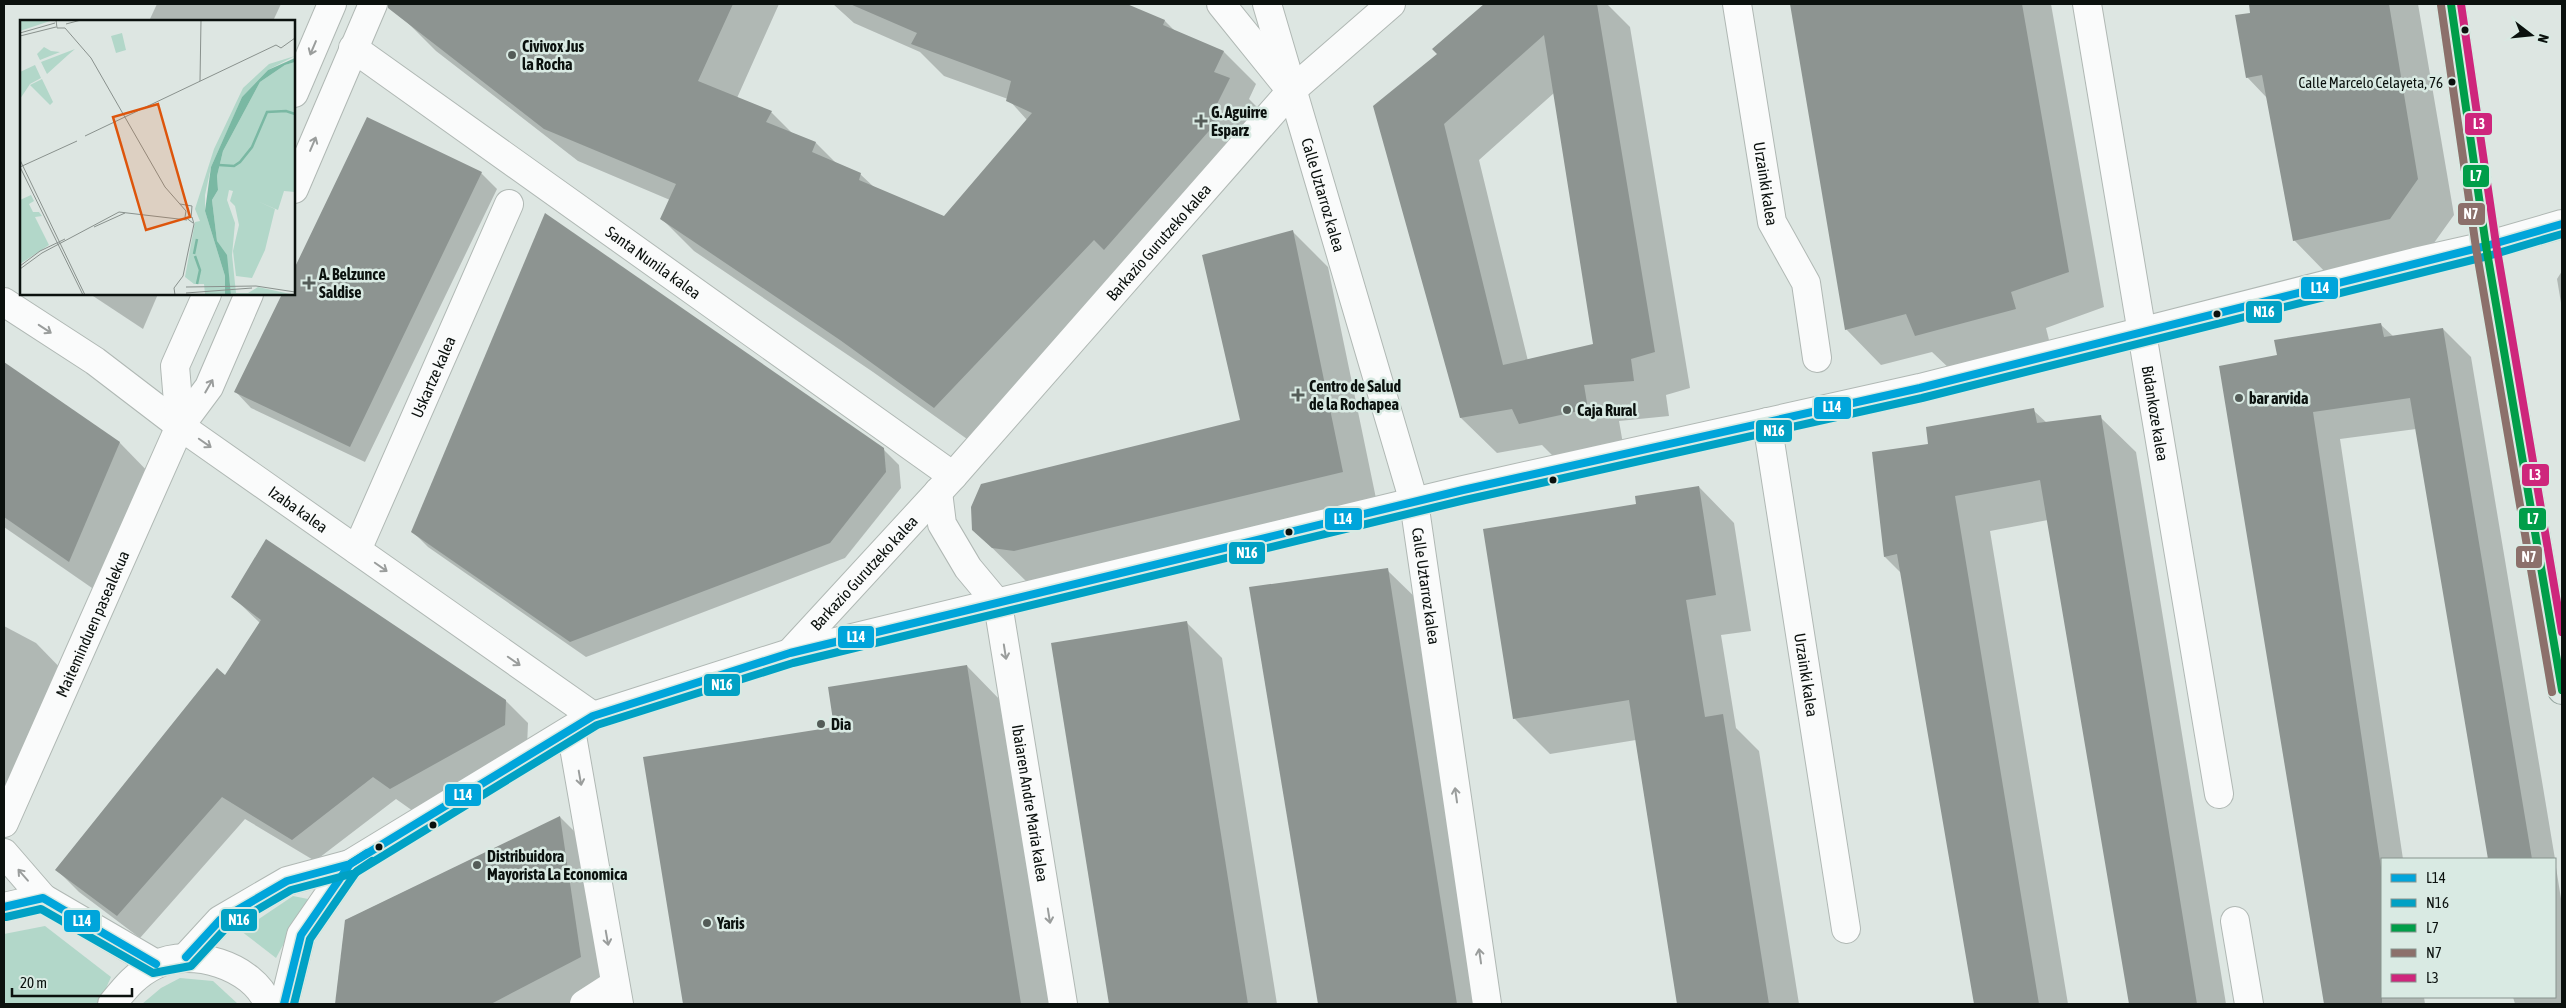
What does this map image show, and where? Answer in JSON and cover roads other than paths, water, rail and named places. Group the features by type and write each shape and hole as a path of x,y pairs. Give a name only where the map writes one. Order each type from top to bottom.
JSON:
{"main road":[{"path":"2451,4 2486,246 2562,690"}],"street":[{"path":"295,91 332,4"},
{"path":"295,186 373,4"},
{"path":"1221,4 1291,91"},
{"name":"Calle Uztarroz kalea","path":"1267,4 1291,91 1414,502 1487,1004"},
{"name":"Barkazio Gurutzeko kalea","path":"790,653 945,484 1291,91 1391,4"},
{"name":"Urzainki kalea","path":"1737,4 1772,222 1806,283 1817,358"},
{"name":"Bidankoze kalea","path":"2087,4 2219,794"},
{"name":"Santa Nunila kalea","path":"353,48 945,484"},
{"name":"Uskartze kalea","path":"357,550 509,204"},
{"path":"186,957 220,920 287,881 350,864 582,723 790,653 1414,502 1920,388 2143,333 2415,262 2486,246 2562,224"},
{"name":"Maiteminduen pasealekua","path":"180,426 175,366 207,295"},
{"name":"Maiteminduen pasealekua","path":"4,823 180,426 209,387 249,295"},
{"name":"Izaba kalea","path":"4,302 95,361 180,426 357,550 582,723"},
{"name":"Urzainki kalea","path":"1768,422 1846,929"},
{"name":"Barkazio Gurutzeko kalea","path":"945,484 942,524 968,568 998,604"},
{"name":"Ibaiaren Andre Maria kalea","path":"998,604 1063,1004"},
{"path":"582,723 617,994 584,1004"},
{"path":"4,853 43,898 156,964"},
{"path":"284,1004 301,935 350,864"},
{"path":"4,908 43,898"},
{"path":"2236,921 2250,1004"},
{"path":"112,1004 130,981 156,964 186,957 218,961 245,976 268,1004"}],"place":[{"name":"Civivox Jus la Rocha","path":"512,55"},
{"name":"Calle Marcelo Celayeta, 76","path":"2452,82"},
{"name":"G. Aguirre Esparz","path":"1201,121"},
{"name":"A. Belzunce Saldise","path":"309,283"},
{"name":"Centro de Salud de la Rochapea","path":"1298,395"},
{"name":"bar arvida","path":"2239,398"},
{"name":"Caja Rural","path":"1567,410"},
{"name":"Dia","path":"821,724"},
{"name":"Distribuidora Mayorista La Economica","path":"477,865"},
{"name":"Yaris","path":"707,923"}]}
